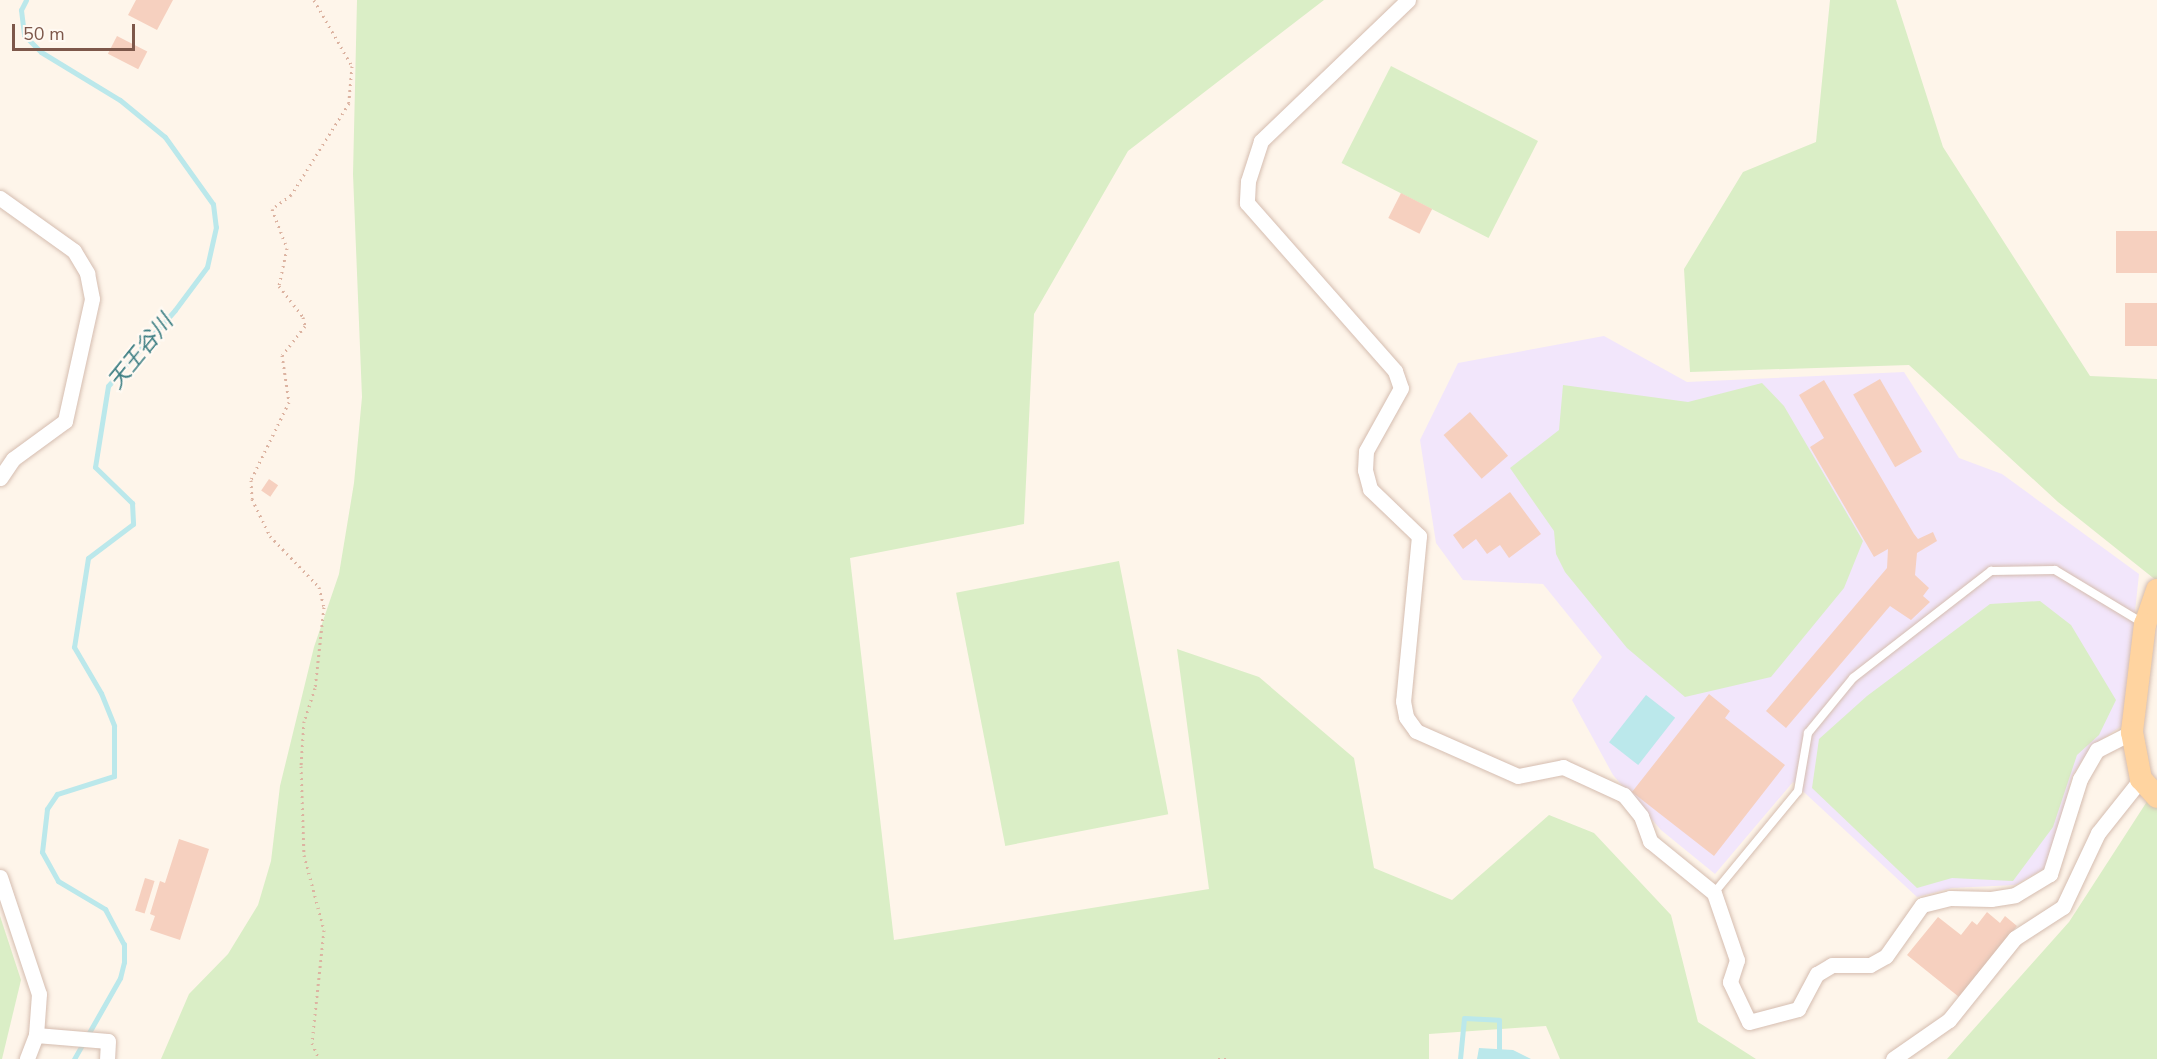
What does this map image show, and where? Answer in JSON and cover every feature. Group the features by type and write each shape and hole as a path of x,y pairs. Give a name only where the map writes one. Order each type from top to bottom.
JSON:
{"main road":[{"path":"2157,590 2145,624 2132,732 2140,779 2157,797"}],"street":[{"path":"1408,0 1261,141 1248,181 1247,203 1395,370 1401,388 1366,451 1365,470 1370,489 1419,536 1403,701 1406,717 1416,731 1518,776 1563,767 1624,795 1641,816 1650,841 1714,893 1737,960 1730,982 1749,1022 1798,1010 1817,974 1832,965 1870,965 1886,956 1922,905 1950,898 1991,899 2015,895 2050,874 2080,779 2097,750 2132,732"},
{"path":"0,198 74,251 87,273 92,299 65,421 13,459 0,478"},
{"path":"1893,1059 1949,1020 2016,938 2063,907 2098,833 2140,779"},
{"path":"0,877 39,994 36,1035 27,1059"},
{"path":"36,1035 108,1041 107,1059"}],"lane":[{"path":"1714,893 1798,791 1808,733 1853,678 1991,572 2055,570 2145,624"}],"path":[{"path":"314,0 352,66 349,103 291,195 272,209 287,248 279,286 303,317 305,326 282,356 289,402 281,424 252,471 252,499 270,536 319,587 324,607 315,688 304,721 301,766 304,855 324,930 312,1043 319,1059"},
{"path":"1218,1059 1229,1059"}],"shaded area":[{"path":"1604,336 1687,382 1904,372 1959,458 2002,474 2139,574 2123,725 2091,747 2072,776 2055,847 2044,869 2015,885 1952,888 1917,897 1793,782 1715,874 1661,830 1613,775 1572,700 1602,657 1543,584 1463,580 1436,543 1420,440 1458,363"}],"green space":[{"path":"357,0 1324,0 1128,151 1034,314 1024,524 850,558 894,940 1209,889 1177,649 1259,677 1354,758 1374,868 1452,900 1549,815 1594,833 1671,915 1698,1022 1756,1059 1560,1059 1546,1026 1429,1034 1429,1059 161,1059 189,994 228,954 258,905 271,861 280,786 314,647 339,574 354,483 362,397 353,174"},
{"path":"1830,0 1896,0 1943,147 2090,376 2157,379 2157,581 2058,502 1909,365 1690,372 1684,269 1743,172 1816,142"},
{"path":"1391,66 1538,141 1489,238 1342,163"},
{"path":"1762,383 1784,406 1863,541 1844,588 1771,677 1685,697 1627,648 1565,572 1556,554 1554,531 1510,468 1559,430 1563,385 1688,402"},
{"path":"1119,561 1168,814 1005,846 956,593"},
{"path":"2040,601 2071,625 2116,700 2099,735 2077,755 2053,827 2013,881 1952,878 1917,888 1812,788 1819,739 1867,696 1990,604"},
{"path":"2157,786 2157,1059 1947,1059 2069,922"},
{"path":"0,916 21,980 2,1059 0,1059"}],"water":[{"path":"1646,695 1675,718 1638,765 1609,742"},
{"path":"1479,1048 1513,1050 1531,1059 1477,1059"}],"building":[{"path":"136,0 173,0 157,30 128,15"},
{"path":"117,36 147,51 138,69 108,54"},
{"path":"1401,193 1432,209 1419,234 1388,218"},
{"path":"2116,231 2157,231 2157,273 2116,273"},
{"path":"2125,303 2157,303 2157,346 2125,346"},
{"path":"1880,379 1922,452 1895,467 1853,394"},
{"path":"1824,380 1914,534 1918,539 1933,532 1937,541 1917,553 1915,575 1929,588 1923,596 1930,602 1911,620 1890,606 1786,728 1766,711 1887,568 1888,549 1874,557 1810,447 1824,438 1799,395"},
{"path":"1470,412 1508,456 1482,479 1444,435"},
{"path":"269,479 278,485 270,497 261,491"},
{"path":"1510,492 1541,534 1509,558 1500,545 1487,554 1476,539 1463,549 1453,535"},
{"path":"1709,694 1730,711 1725,718 1785,765 1714,856 1632,792"},
{"path":"179,839 209,849 180,940 150,930 155,916 150,914 160,881 165,883"},
{"path":"145,878 155,881 145,913 135,911"},
{"path":"1987,912 2000,923 2005,916 2017,926 1959,997 1907,955 1938,917 1961,935 1972,921 1977,925"}],"waterway":[{"name":"天王谷川","path":"26,0 21,10 24,35 41,52 120,100 165,137 213,204 216,227 207,267 175,310 108,386 95,467 132,503 133,524 88,558 74,647 101,693 114,726 114,776 57,794 47,809 42,852 58,881 105,909 124,944 124,962 120,978 74,1059"},
{"path":"1460,1059 1464,1018 1499,1020 1499,1059"}]}
